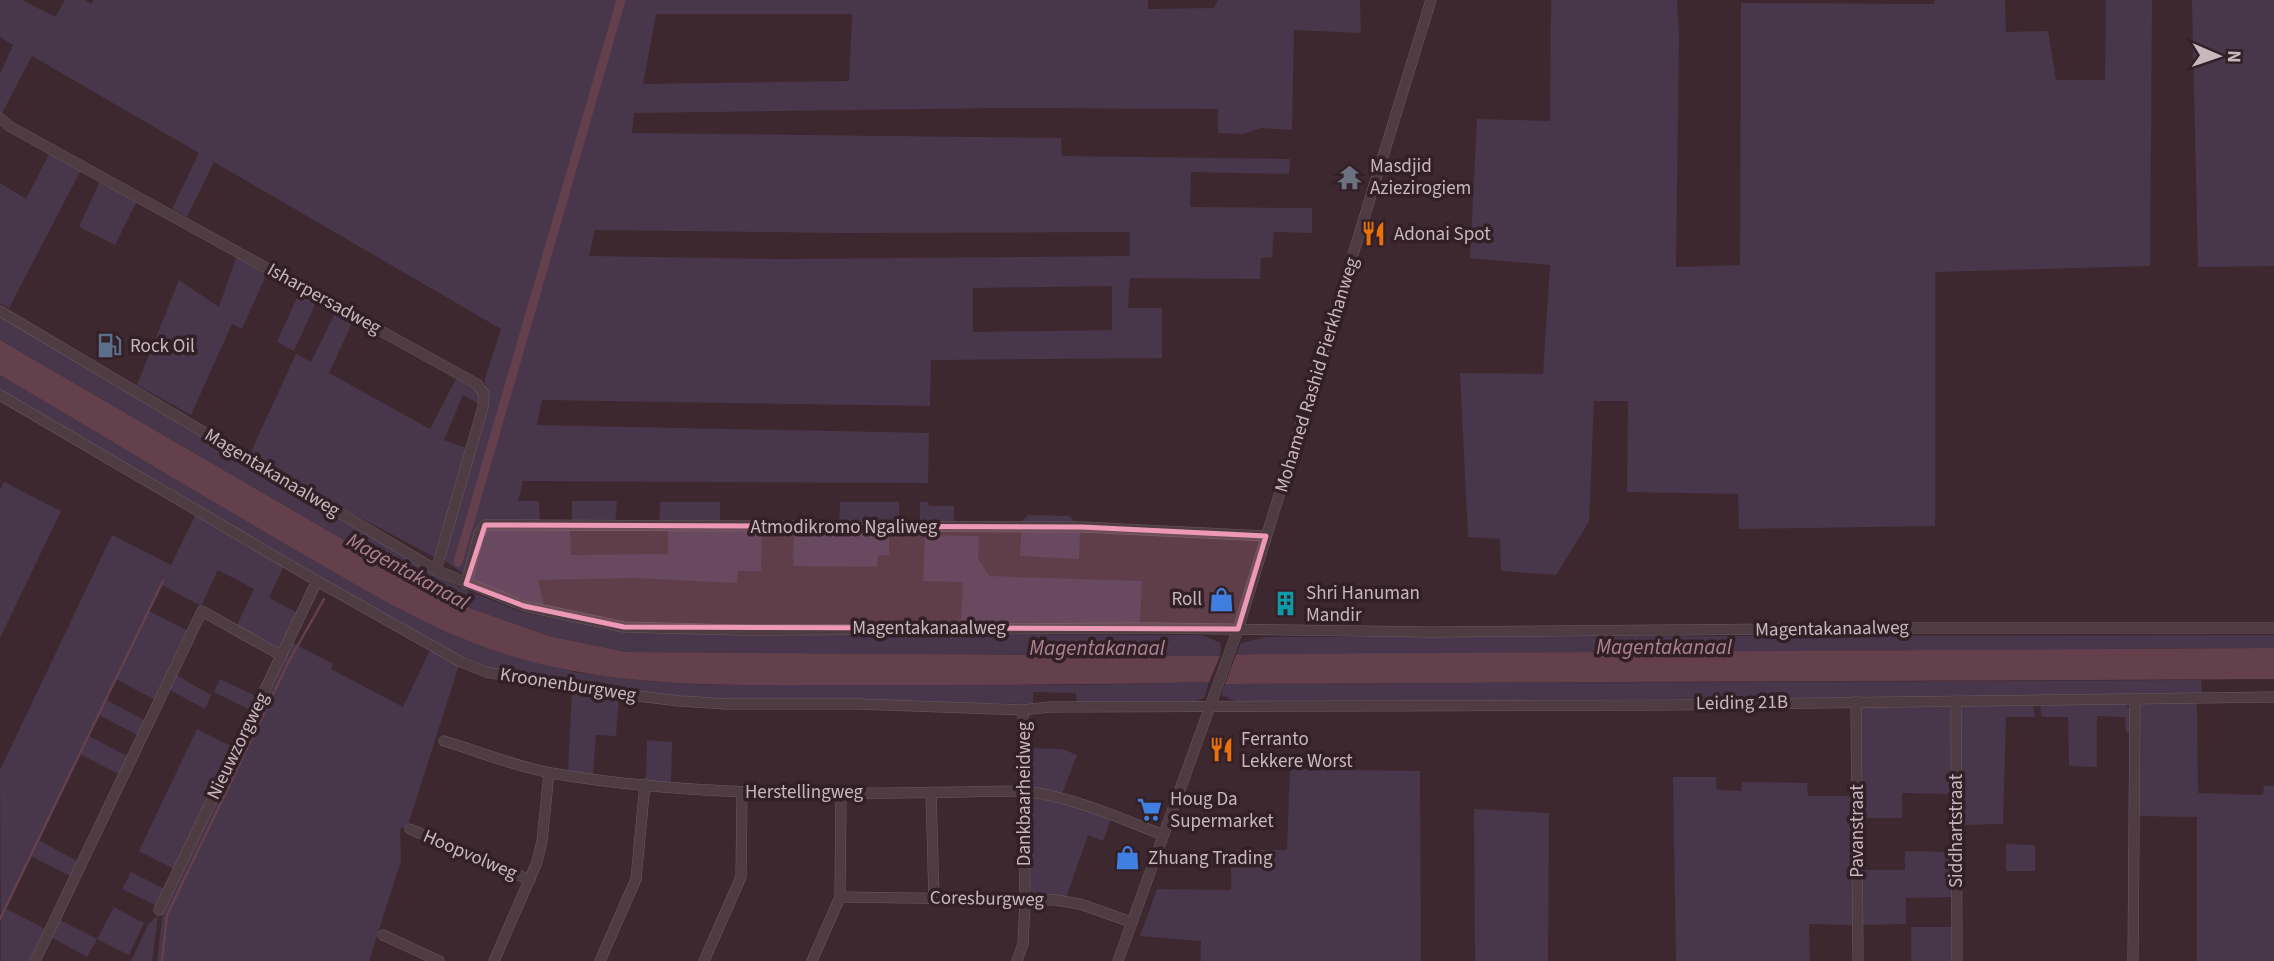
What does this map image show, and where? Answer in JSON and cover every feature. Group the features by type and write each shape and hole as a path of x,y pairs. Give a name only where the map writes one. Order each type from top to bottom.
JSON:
{"street":[{"name":"Mohamed Rashid Pierkhanweg","path":"1118,961 1238,629 1431,0"},
{"name":"Isharpersadweg","path":"0,118 9,126 477,384 485,394 483,407 436,570"},
{"name":"Magentakanaalweg","path":"0,311 436,570 524,606 624,627 739,630 963,628 1444,632 2274,628"},
{"name":"Kroonenburgweg","path":"0,395 317,581 461,662 486,672 577,689 726,704 858,704 1023,710 1049,707 1209,706"},
{"name":"Atmodikromo Ngaliweg","path":"466,584 479,534 485,524 1082,527 1266,536"},
{"name":"Nieuwzorgweg","path":"159,911 317,581"},
{"path":"35,961 202,611 282,656"},
{"name":"Leiding 21B","path":"1209,706 1668,705 2274,697"},
{"path":"2133,961 2135,698"},
{"name":"Siddhartstraat","path":"1956,700 1957,961"},
{"name":"Pavanstraat","path":"1856,701 1858,961"},
{"name":"Dankbaarheidweg","path":"1017,961 1023,944 1025,900 1023,710"},
{"name":"Herstellingweg","path":"444,741 549,773 645,784 742,792 1024,791 1080,803 1163,835"},
{"path":"494,961 530,880 542,841 549,773"},
{"path":"600,961 636,879 645,784"},
{"path":"704,961 741,877 742,792"},
{"path":"812,961 840,897 841,792"},
{"path":"931,792 933,899"},
{"name":"Hoopvolweg","path":"410,829 530,880"},
{"name":"Coresburgweg","path":"840,897 1056,900 1080,904 1131,922"},
{"path":"383,935 439,961"}],"highlighted area":[{"path":"485,525 1082,527 1266,536 1238,629 624,627 524,606 466,584"}],"shaded area":[{"path":"0,0 22,0 55,17 65,0 85,0 91,4 94,0 1148,0 1148,9 1214,8 1218,0 1360,0 1361,33 1294,30 1292,130 1262,128 1243,134 1218,133 1218,109 1000,108 634,113 632,133 1061,138 1062,156 1290,159 1289,174 1191,172 1190,207 1312,208 1312,233 1274,232 1272,257 1261,258 1260,279 1130,278 1128,308 1162,308 1162,358 931,360 930,406 542,400 537,425 929,433 928,483 523,481 518,501 539,501 540,525 484,524 465,575 445,561 445,553 489,402 484,382 501,329 214,162 187,217 172,209 199,153 32,56 1,115 0,74 13,45 0,37","holes":["656,14 852,14 849,81 643,84","595,230 1130,232 1130,256 782,259 589,256","1112,286 1112,330 973,332 973,288"]},
{"path":"1551,0 1677,0 1679,35 1676,267 1740,265 1741,3 1934,4 1935,0 2005,0 2006,32 2048,31 2056,80 2105,80 2106,0 2152,0 2150,266 1935,272 1935,526 1739,529 1738,494 1627,492 1628,401 1594,401 1589,522 1556,575 1501,571 1500,539 1468,537 1460,373 1543,374 1550,265 1470,258 1477,119 1550,121"},
{"path":"2192,0 2274,0 2274,266 2198,267"},
{"path":"50,152 82,168 9,308 0,303 0,183 26,199"},
{"path":"101,179 138,199 115,245 79,227"},
{"path":"237,255 267,273 242,329 232,324 191,415 137,385 179,280 219,307"},
{"path":"300,291 317,300 294,351 277,342"},
{"path":"336,311 353,321 329,373 430,429 457,377 474,387 479,394 479,404 463,395 444,440 469,449 436,558 353,514 250,454 296,354 311,362"},
{"path":"0,317 416,564 464,589 521,612 632,633 1201,635 1221,643 1220,656 626,652 549,636 464,606 404,575 0,340"},
{"path":"0,340 404,575 464,606 549,636 626,652 1220,656 1209,682 1119,684 674,683 544,665 474,643 393,605 0,375"},
{"path":"0,375 342,576 445,631 574,672 711,685 1076,685 1209,682 1204,698 1195,702 1077,702 1076,693 1033,692 1033,704 702,699 571,685 494,670 468,662 0,391"},
{"path":"4,482 61,511 0,638 0,490"},
{"path":"572,501 617,501 615,526 572,525"},
{"path":"660,502 720,502 720,525 659,526"},
{"path":"840,502 899,502 900,528 839,527"},
{"path":"920,502 928,502 929,506 954,506 954,530 920,529"},
{"path":"196,514 284,566 269,598 298,613 279,649 236,627 254,589 218,570 201,606 162,585 149,611 190,632 157,701 116,679 106,700 146,721 139,736 99,715 89,736 129,757 120,775 80,754 38,840 79,862 72,877 31,856 5,908 47,930 32,961 1,961 0,770 112,535 171,565"},
{"path":"1028,515 1070,516 1080,531 1079,559 1020,556 1022,521"},
{"path":"485,530 570,530 571,555 668,554 668,530 762,531 761,571 738,571 737,583 635,578 538,580 544,605 472,581 470,577"},
{"path":"794,532 889,534 889,555 878,555 877,567 793,566"},
{"path":"925,535 979,536 978,558 989,576 1142,581 1140,624 961,622 963,582 923,581"},
{"path":"2274,635 2274,648 1236,655 1241,643 1266,637"},
{"path":"291,642 333,664 331,669 403,707 431,648 459,665 408,825 400,829 401,861 369,961 157,961 163,911"},
{"path":"2274,648 2274,679 1225,684 1236,655 1263,654"},
{"path":"176,675 211,695 205,709 168,689"},
{"path":"220,679 258,697 252,711 214,692"},
{"path":"2201,680 2202,695 1238,702 1221,695 1225,684"},
{"path":"572,691 619,697 616,736 596,735 593,774 568,771"},
{"path":"2197,701 2198,793 2263,795 2264,786 2274,786 2274,961 2197,961 2197,817 2137,816 2138,703"},
{"path":"2030,702 2035,717 2006,717 2003,824 1959,825 1961,704"},
{"path":"2040,703 2125,703 2131,711 2131,733 2126,732 2125,717 2097,716 2097,767 2069,766 2068,717 2044,717 2041,715"},
{"path":"1948,705 1953,708 1954,794 1902,793 1902,818 1859,818 1859,707"},
{"path":"197,729 235,748 176,870 139,851"},
{"path":"647,740 672,742 671,785 646,782"},
{"path":"1026,748 1062,749 1077,755 1062,794 1032,788 1029,785"},
{"path":"1290,769 1420,771 1421,961 1201,961 1201,941 1140,936 1157,889 1231,890 1231,863 1260,850 1287,850"},
{"path":"1673,777 1716,777 1717,790 1741,791 1742,782 1807,783 1808,796 1854,796 1854,925 1809,924 1810,961 1676,961"},
{"path":"1033,796 1045,796 1111,819 1103,841 1088,835 1066,898 1029,890 1027,803"},
{"path":"1474,809 1549,813 1548,961 1475,961"},
{"path":"2006,844 2035,845 2035,871 2006,871"},
{"path":"1905,851 1953,852 1952,897 1906,898 1906,924 1860,925 1860,870 1905,870"},
{"path":"131,872 167,890 159,907 122,889"},
{"path":"114,907 144,923 129,955 97,939"},
{"path":"158,916 152,961 131,961 149,923"},
{"path":"58,919 97,939 87,957 49,936"},
{"path":"1911,927 1953,927 1953,961 1911,961"}],"waterway":[{"path":"458,562 621,0"},
{"path":"0,919 163,581"},
{"name":"Magentakanaal","path":"443,608 449,593"},
{"path":"162,961 167,915 289,661 324,599"}],"place":[{"name":"Masdjid Aziezirogiem","path":"1350,177"},
{"name":"Adonai Spot","path":"1374,234"},
{"name":"Rock Oil","path":"110,346"},
{"name":"Roll","path":"1222,599"},
{"name":"Shri Hanuman Mandir","path":"1286,604"},
{"name":"Ferranto Lekkere Worst","path":"1221,750"},
{"name":"Houg Da Supermarket","path":"1150,810"},
{"name":"Zhuang Trading","path":"1128,858"}]}
